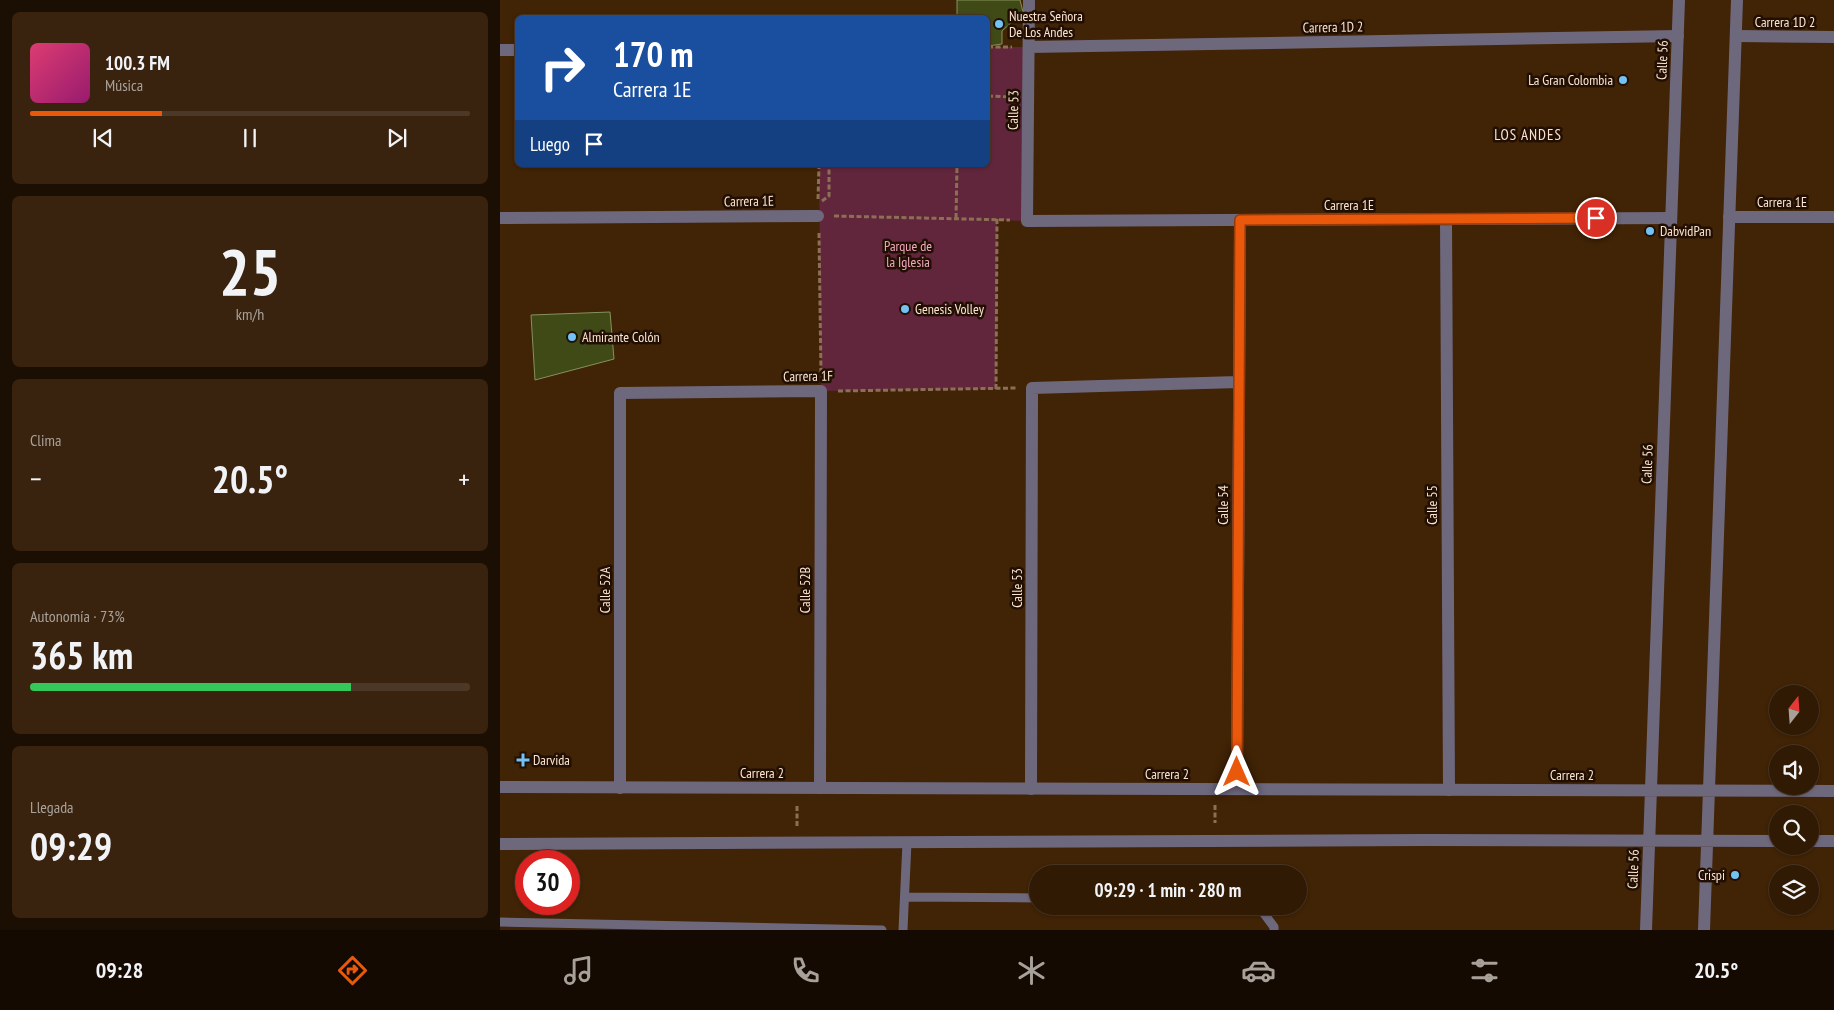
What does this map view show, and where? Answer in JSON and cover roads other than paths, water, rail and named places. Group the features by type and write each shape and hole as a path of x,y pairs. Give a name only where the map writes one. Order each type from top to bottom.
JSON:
{"street":[{"name":"Calle 53","path":"1027,221 1029,0"},
{"name":"Calle 56","path":"1646,930 1680,0"},
{"path":"1704,930 1737,0"},
{"name":"Carrera 1D 2","path":"1029,47 1678,36"},
{"name":"Carrera 1D 2","path":"1736,36 1834,37"},
{"path":"500,50 515,50"},
{"name":"Carrera 1E","path":"500,218 818,216"},
{"name":"Carrera 1E","path":"1729,218 1834,217"},
{"name":"Carrera 1E","path":"1027,221 1671,218"},
{"name":"Calle 55","path":"1446,219 1449,790"},
{"name":"Calle 54","path":"1237,789 1240,220"},
{"name":"Calle 53","path":"1031,789 1032,388 1238,382"},
{"name":"Carrera 1F","path":"620,393 821,391"},
{"name":"Calle 52B","path":"820,788 821,391"},
{"name":"Calle 52A","path":"620,393 620,788"},
{"name":"Carrera 2","path":"500,787 1834,791"},
{"path":"500,844 1769,840"},
{"path":"1819,841 1834,841"}],"lane":[{"path":"903,930 907,842"},
{"path":"905,897 1029,898"},
{"path":"1265,915 1274,927 1274,930"},
{"path":"500,922 882,930"}],"place":[{"name":"Nuestra Señora De Los Andes","path":"999,24"},
{"name":"La Gran Colombia","path":"1623,80"},
{"name":"DabvidPan","path":"1650,231"},
{"name":"Genesis Volley","path":"905,309"},
{"name":"Almirante Colón","path":"572,337"},
{"name":"Darvida","path":"523,760"},
{"name":"Crispi","path":"1735,875"}],"district":[{"name":"LOS ANDES","path":"1528,135"}],"park label":[{"name":"Parque de la Iglesia","path":"908,254"}]}
